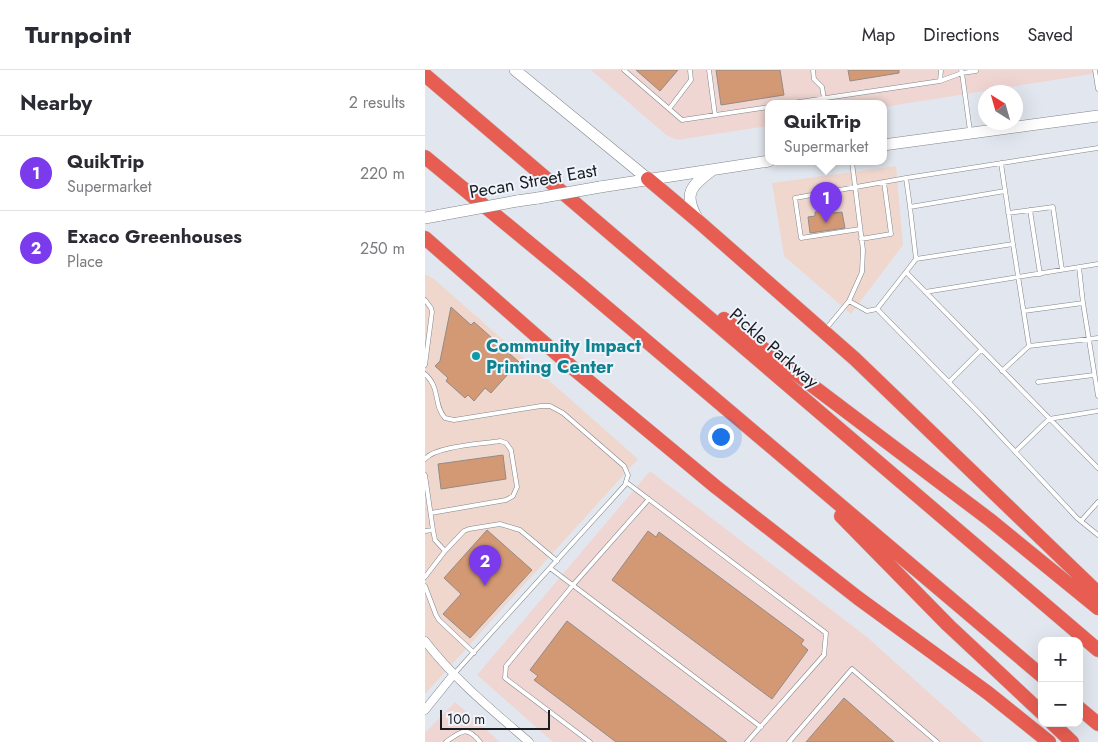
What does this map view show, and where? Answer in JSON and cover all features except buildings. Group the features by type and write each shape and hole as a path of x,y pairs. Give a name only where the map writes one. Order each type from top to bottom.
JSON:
{"highway":[{"name":"Pickle Parkway","path":"425,75 1098,650"},
{"path":"425,156 1038,673"},
{"path":"648,179 855,359 1098,594"},
{"path":"612,234 990,520 1098,608"},
{"path":"425,238 573,369 716,487 858,598 988,693 1049,742"},
{"path":"779,453 948,625 1038,710"},
{"path":"1083,711 1098,724"},
{"path":"1056,727 1072,742"}],"street":[{"path":"515,70 648,179"},
{"path":"887,144 1098,116"},
{"name":"Pecan Street East","path":"425,218 599,187 765,162"},
{"path":"699,222 690,207 689,197 691,189 697,181 713,170"},
{"path":"425,640 438,658 471,692 529,742"},
{"path":"425,710 454,674"}],"lane":[{"path":"624,70 682,120 765,108"},
{"path":"669,109 691,80 690,70"},
{"path":"709,70 715,115"},
{"path":"813,70 814,79 822,87 824,98"},
{"path":"940,81 941,70"},
{"path":"812,100 940,81 961,72 981,70"},
{"path":"1095,70 1098,89"},
{"path":"961,72 970,134"},
{"path":"860,229 801,238 795,198 906,178 1098,148"},
{"path":"1001,163 1029,346"},
{"path":"824,332 849,301 862,272 863,260 852,165"},
{"path":"906,178 916,259"},
{"path":"861,239 891,234 885,210 883,182"},
{"path":"910,207 1005,191"},
{"path":"857,200 862,199"},
{"path":"1008,213 1053,207 1062,270"},
{"path":"1030,210 1040,274"},
{"path":"858,213 864,212"},
{"path":"859,223 865,222"},
{"path":"849,301 867,311 877,309 916,259 1013,244"},
{"path":"925,292 1098,264"},
{"path":"1079,267 1088,339 1098,396"},
{"path":"906,272 1098,468"},
{"path":"425,300 429,303 432,312 425,365"},
{"path":"1024,311 1083,303"},
{"path":"877,309 949,382 1081,522 1098,535"},
{"path":"1002,371 1029,346 1098,338"},
{"path":"949,382 981,350"},
{"path":"425,374 434,385 442,415 449,420 541,406 556,408 624,466 629,475 625,485 454,674"},
{"path":"1039,382 1094,375"},
{"path":"1015,452 1049,419 1098,411"},
{"path":"425,459 437,451 500,441 505,443 511,450 517,487 513,496 506,500 431,513"},
{"path":"425,475 435,540 445,551"},
{"path":"626,482 826,633 825,655 747,742"},
{"path":"590,742 505,678 506,666 573,585 649,499"},
{"path":"1081,522 1098,502"},
{"path":"425,577 445,551 464,531 500,524 520,530 557,561"},
{"path":"425,531 433,530"},
{"path":"550,568 761,727"},
{"path":"425,586 439,620 474,653"},
{"path":"789,742 852,669 937,742"},
{"path":"446,742 459,732 467,731 474,734 480,742"}],"shaded area":[{"path":"591,70 1098,70 1098,73 1022,85 978,85 978,92 887,107 887,100 765,100 765,126 677,140 666,135"},
{"path":"896,166 903,245 851,314 784,256 772,183"},
{"path":"425,274 434,279 638,459 425,694"},
{"path":"650,471 867,637 984,742 553,742 477,675"},
{"path":"455,702 500,742 425,742 425,733"}],"place":[{"name":"QuikTrip","path":"826,223"},
{"name":"Community Impact Printing Center","path":"476,356"},
{"name":"Exaco Greenhouses","path":"485,586"}]}
